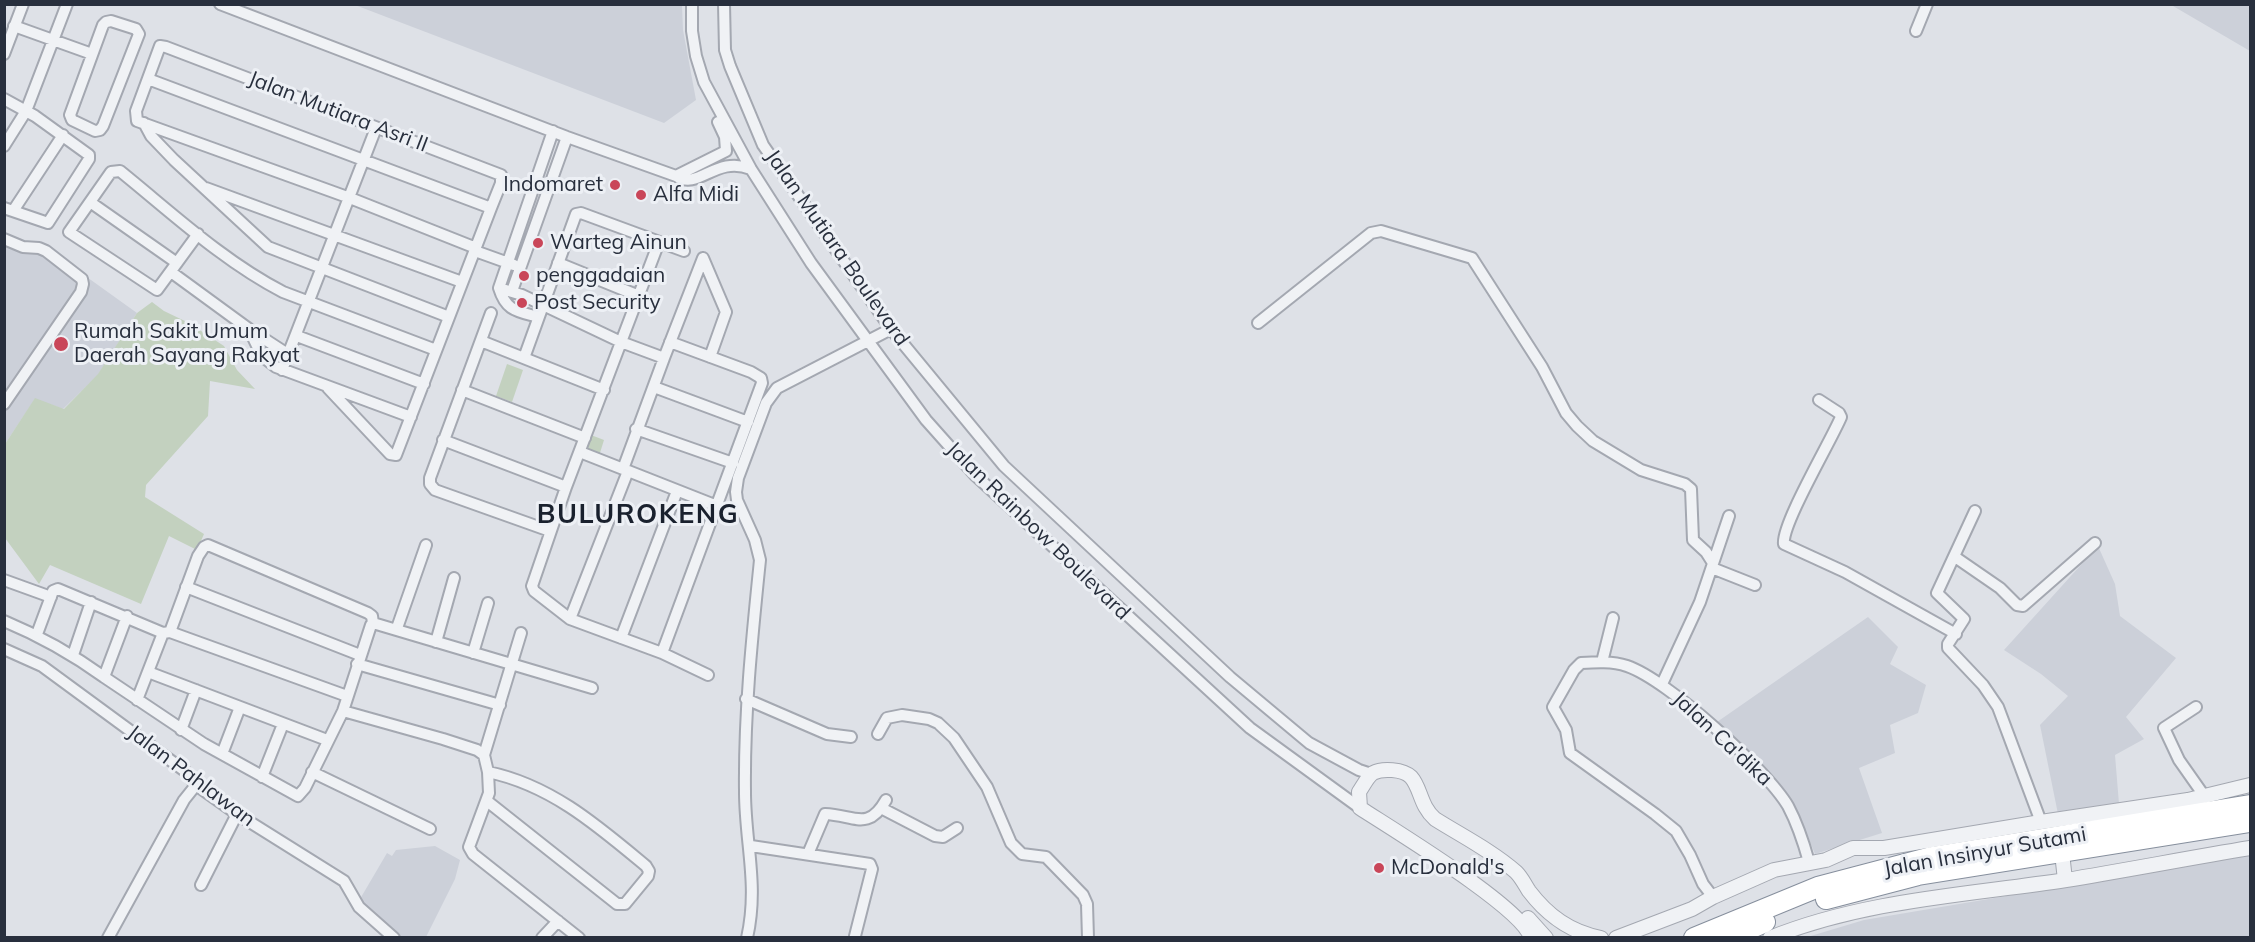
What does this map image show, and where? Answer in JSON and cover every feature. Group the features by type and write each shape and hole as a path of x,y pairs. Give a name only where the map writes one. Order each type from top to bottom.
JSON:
{"highway":[{"name":"Jalan Insinyur Sutami","path":"1694,938 1818,887 1932,857 2250,806"},
{"name":"Jalan Insinyur Sutami","path":"1729,938 1822,900 1918,875 2250,822"}],"street":[{"path":"4,54 23,4"},
{"path":"4,146 26,111 67,4"},
{"name":"Jalan Mutiara Boulevard","path":"220,4 682,180 692,180 730,164 741,165 751,170"},
{"name":"Jalan Rainbow Boulevard","path":"692,4 693,39 705,86 751,170 811,263 927,420 975,475 1250,728 1360,808"},
{"name":"Jalan Mutiara Boulevard","path":"724,4 725,50 763,145 891,329 1004,466"},
{"path":"1916,31 1927,4"},
{"path":"109,21 136,29 139,34 103,126 97,131 70,117 92,54 103,25 109,21"},
{"path":"14,26 92,54"},
{"name":"Jalan Mutiara Asri II","path":"148,80 158,48 166,47 498,173 502,176 501,183 491,208"},
{"path":"328,388 392,456 398,454 436,350 462,282 475,249 491,208 148,80 136,116 137,121 350,198 475,249 508,263 520,267"},
{"path":"676,176 726,151 725,137 706,98 705,86"},
{"path":"4,99 63,135 87,152 89,159 52,218 46,223 9,210 63,135"},
{"path":"144,123 151,136 201,186 268,247 449,317"},
{"path":"282,369 297,336 376,128"},
{"path":"538,317 509,308 499,288 553,131"},
{"path":"512,291 567,137"},
{"path":"198,234 157,290 70,234 69,230 111,172 120,171 198,234 268,284 436,350"},
{"path":"536,181 549,185"},
{"path":"201,186 462,282"},
{"path":"90,202 249,329 289,355"},
{"path":"524,358 578,213 684,252"},
{"path":"524,217 537,221"},
{"path":"1258,323 1371,233 1381,231 1472,258 1542,367 1566,412 1577,426 1593,441 1632,465 1685,484 1691,489 1693,540 1706,552 1712,565 1755,585"},
{"path":"4,239 23,247 46,251 82,279 83,284 81,292 4,404"},
{"path":"659,242 566,486 533,582 533,589 570,619 662,653 708,675"},
{"path":"570,619 625,470 636,429 703,258 726,312 710,357"},
{"path":"558,263 639,296"},
{"path":"499,288 512,291 621,342 664,357"},
{"path":"491,313 443,440 430,484 435,490 550,531"},
{"path":"249,329 262,356 269,363 328,388 411,417"},
{"path":"747,938 752,907 751,846 745,795 746,699 760,560 755,540 737,500 738,478 766,403 777,388 891,329"},
{"path":"297,336 424,384"},
{"path":"481,341 604,390"},
{"path":"662,653 762,383 761,378 751,372 670,342"},
{"path":"654,387 748,422"},
{"path":"462,390 585,438"},
{"path":"1819,400 1839,413 1841,417 1792,514 1783,537 1784,544 1845,572 1956,634"},
{"path":"636,429 733,463"},
{"path":"443,440 566,486"},
{"path":"580,452 694,497 715,511"},
{"name":"Jalan Rainbow Boulevard","path":"1004,466 1230,677 1309,743 1371,774"},
{"path":"621,638 677,491"},
{"path":"1976,511 1937,593 1964,619 1948,648 1983,685 1998,707 2040,822"},
{"path":"1662,684 1700,602 1729,516"},
{"path":"1955,557 2000,588 2017,605 2023,606 2095,543"},
{"path":"4,621 37,634 73,655 137,700 182,730 299,796 343,711 373,623 372,616 208,545 198,556 137,700"},
{"path":"396,628 426,545"},
{"path":"436,642 454,578"},
{"path":"4,580 51,597"},
{"path":"186,587 359,659 500,705"},
{"path":"37,634 53,591 59,589 166,632 347,696"},
{"path":"73,655 91,602"},
{"path":"473,653 488,603"},
{"path":"104,677 127,616"},
{"path":"1613,618 1602,663 1578,665 1553,705 1554,712 1566,730 1570,753 1676,831 1703,884 1713,897"},
{"path":"373,623 592,688"},
{"path":"521,633 484,755 488,772 487,801 470,842 470,850 579,938"},
{"name":"Jalan Pahlawan","path":"4,649 42,666 185,771 196,785 237,814 344,881 359,907 394,938"},
{"name":"Jalan Ca'dika","path":"1602,663 1628,666 1662,684 1726,739 1776,789 1789,807 1809,862"},
{"path":"148,672 327,740"},
{"path":"182,730 196,690"},
{"path":"746,699 826,734 851,736"},
{"path":"222,754 240,707"},
{"path":"2196,707 2164,728 2179,760 2205,797"},
{"path":"343,711 443,739 477,750 484,755"},
{"path":"878,734 887,718 896,715 928,719 945,728 984,780 1011,843 1022,854 1046,857 1083,895 1087,904 1088,938"},
{"path":"262,777 283,724"},
{"path":"1540,936 1530,933 1518,918 1494,897 1360,808 1359,792 1371,774 1381,771 1401,771 1411,777 1427,812 1503,861 1519,874 1530,892 1562,928 1562,934 1558,938"},
{"path":"312,772 430,829"},
{"path":"487,801 616,904 625,904 648,876 649,871 646,866 572,807 513,778 488,772"},
{"path":"108,938 184,800 196,785"},
{"path":"1616,938 1692,909 1713,897 1774,870 1826,860 1853,848 1884,848 2040,822 2057,825 2205,797 2250,785"},
{"path":"808,854 825,814 866,820 874,817 884,804 935,836 943,837 957,828"},
{"path":"201,885 237,814"},
{"path":"751,846 867,863 872,866 855,936"},
{"path":"1770,938 1819,920 1931,898 2065,880 2250,848"},
{"path":"2063,862 2065,880"},
{"path":"542,938 558,921"},
{"path":"1557,921 1573,930 1601,938"}],"shaded area":[{"path":"355,5 682,5 683,30 696,100 664,123"},
{"path":"2250,5 2250,51 2173,6"},
{"name":"Rumah Sakit Umum Daerah Sayang Rakyat","path":"5,233 22,239 91,280 137,313 98,375 63,409 35,399 5,444"},
{"path":"2098,546 2115,584 2120,616 2176,658 2126,717 2144,739 2115,755 2119,804 2058,814 2040,725 2068,696 2041,674 2004,650"},
{"path":"1868,617 1898,647 1890,664 1926,685 1918,713 1890,725 1895,753 1859,768 1882,833 1815,854 1799,816 1770,773 1717,722"},
{"path":"435,846 460,860 455,879 426,937 399,937 360,899 387,853 392,856 396,850"},
{"path":"2250,855 2250,937 1804,938 1864,920"}],"green space":[{"path":"152,302 224,346 237,370 255,389 210,381 208,416 146,485 145,497 204,534 197,550 169,536 141,604 50,565 39,584 5,538 5,444 35,398 64,409 98,374 137,313"},
{"path":"507,364 523,370 512,402 496,396"},
{"path":"591,435 604,440 599,456 586,451"}],"place":[{"name":"Indomaret","path":"615,185"},
{"name":"Alfa Midi","path":"641,195"},
{"name":"Warteg Ainun","path":"538,243"},
{"name":"penggadaian","path":"524,276"},
{"name":"Post Security","path":"522,303"},
{"name":"Rumah Sakit Umum Daerah Sayang Rakyat","path":"61,344"},
{"name":"McDonald's","path":"1379,868"}],"district":[{"name":"BULUROKENG","path":"638,515"}]}
